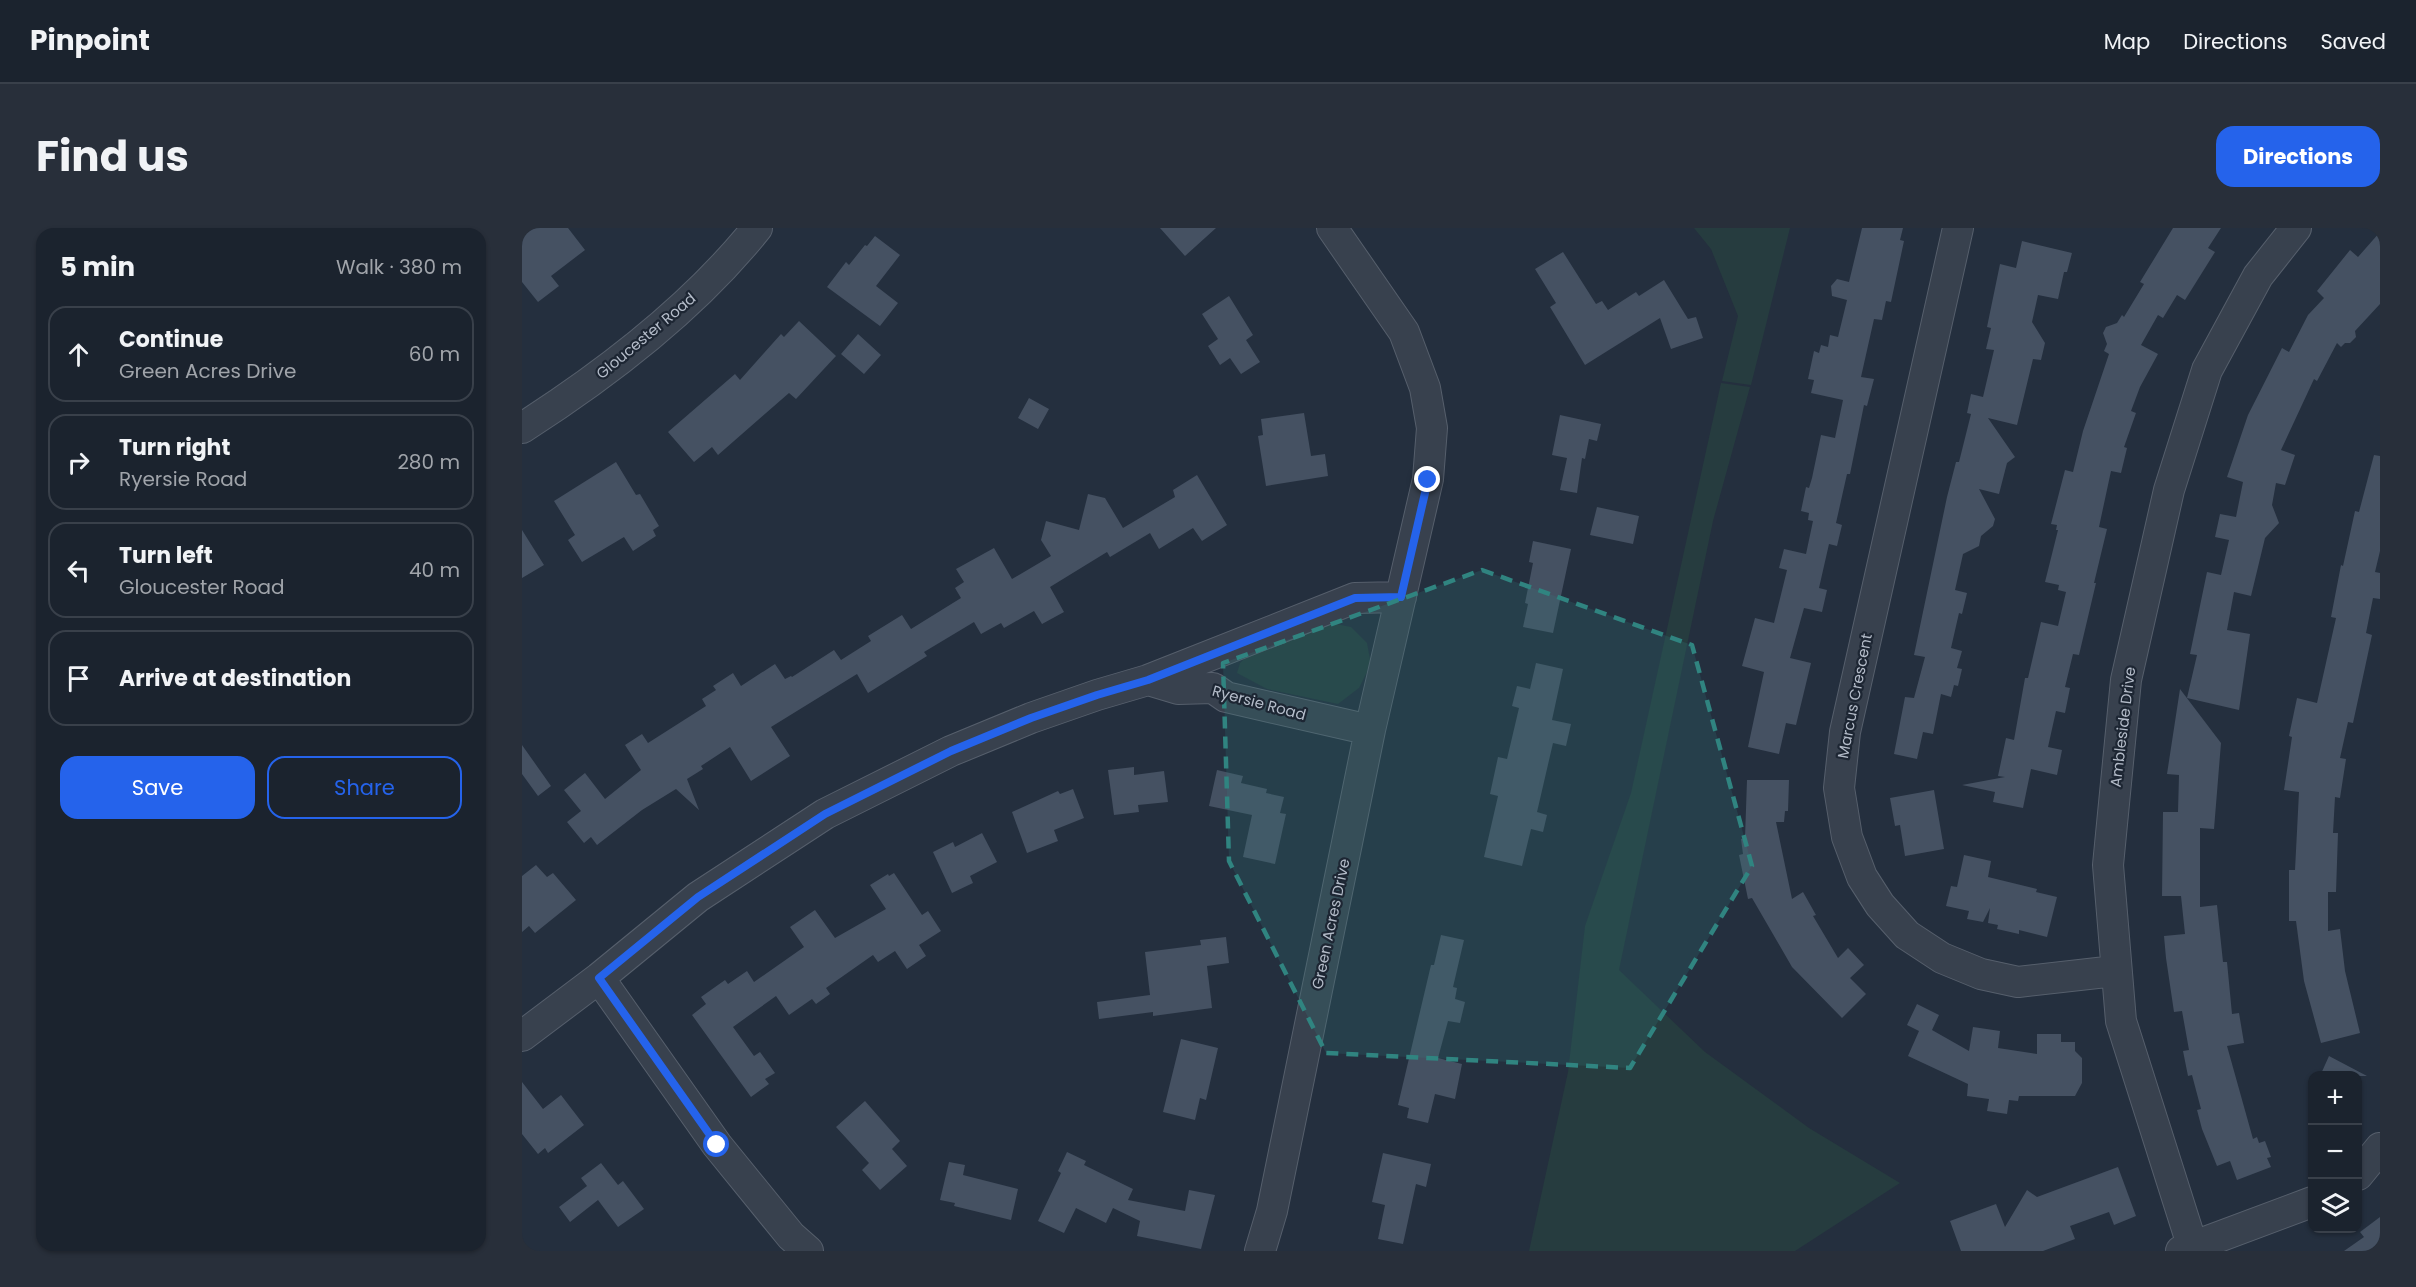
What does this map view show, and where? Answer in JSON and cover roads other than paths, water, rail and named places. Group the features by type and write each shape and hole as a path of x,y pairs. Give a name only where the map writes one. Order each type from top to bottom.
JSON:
{"street":[{"name":"Gloucester Road","path":"522,428 577,393 659,327 713,280 757,228"},
{"path":"522,1036 599,978 698,897 825,814 951,751 1031,718 1148,680 1355,598 1401,597 1428,480 1432,428 1425,388 1404,332 1332,228"},
{"name":"Marcus Crescent","path":"1958,228 1845,732 1839,788 1847,837 1862,877 1880,905 1907,935 1942,958 1981,974 2018,981 2115,971"},
{"name":"Ambleside Drive","path":"2189,1250 2121,1021 2115,971 2108,865 2126,680 2169,490 2207,370 2258,276 2296,228"},
{"name":"Green Acres Drive","path":"1260,1251 1272,1210 1370,730 1401,597"},
{"name":"Ryersie Road","path":"1148,680 1178,689 1213,688 1226,697 1370,730"},
{"path":"599,978 717,1145 791,1236 808,1251"},
{"path":"2362,1170 2380,1148"},
{"path":"2189,1250 2308,1204"}]}
